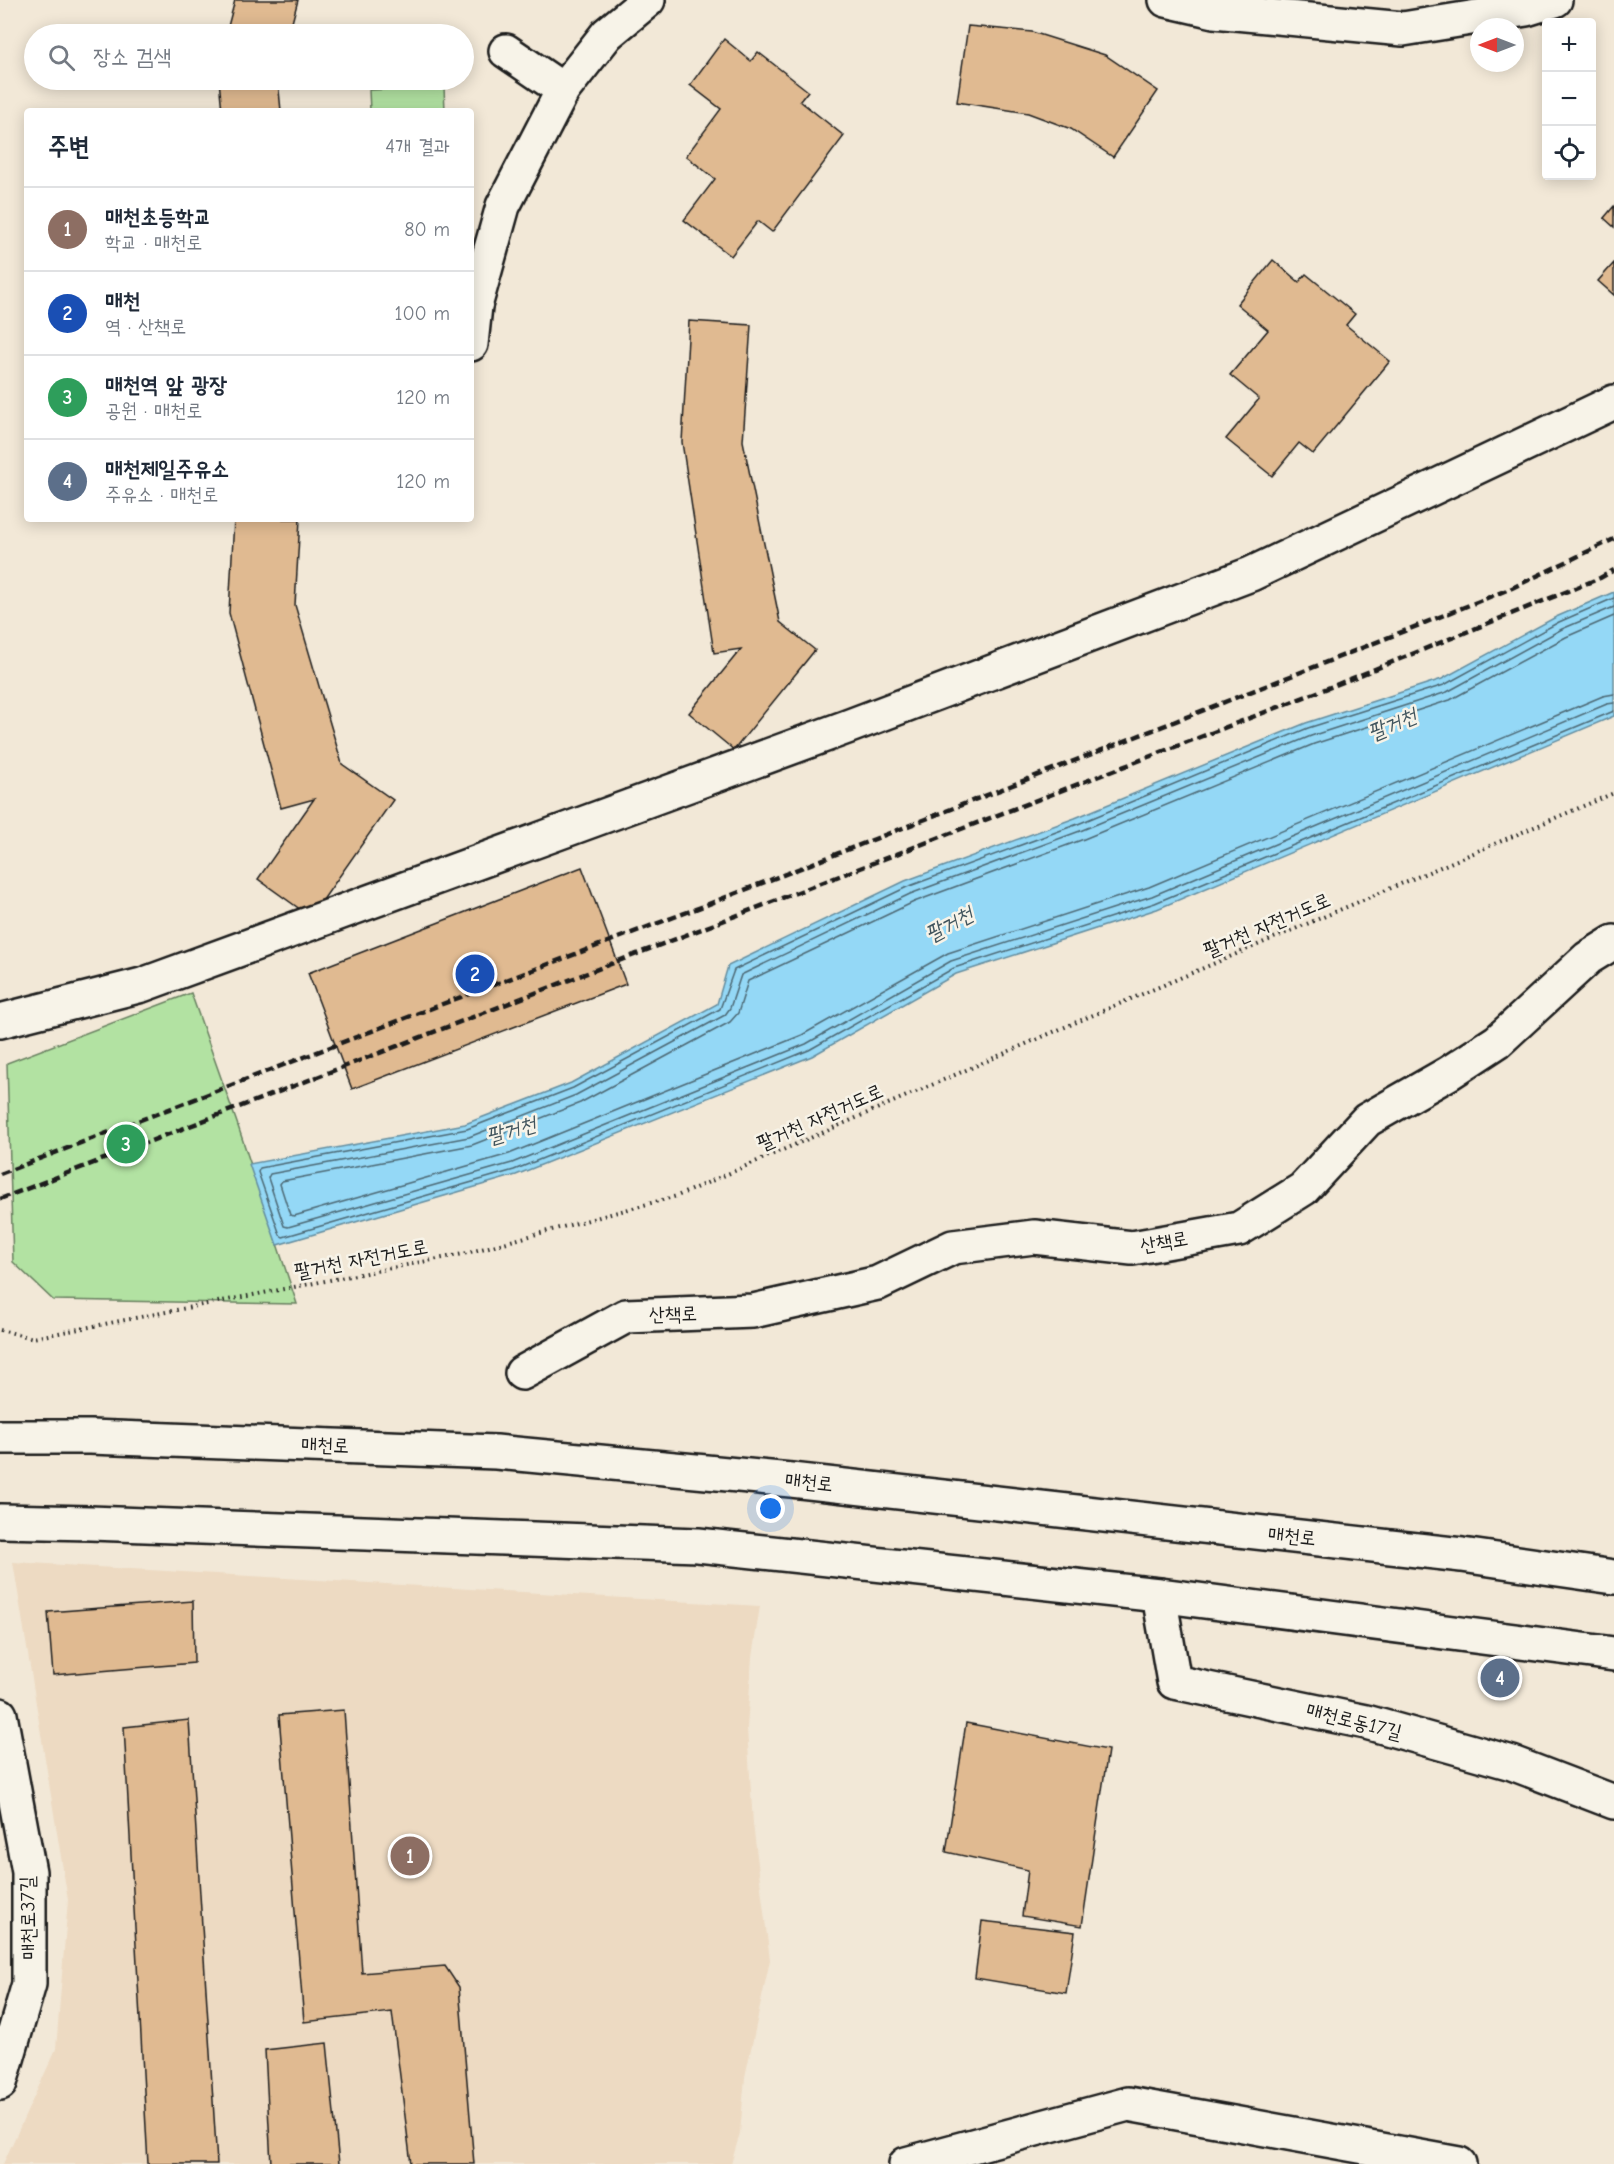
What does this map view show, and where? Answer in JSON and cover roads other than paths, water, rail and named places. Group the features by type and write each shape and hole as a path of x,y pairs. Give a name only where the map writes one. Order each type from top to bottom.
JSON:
{"street":[{"path":"474,316 503,207 563,90 608,34 648,0"},
{"path":"1166,0 1214,10 1403,29 1526,9 1555,0"},
{"path":"506,51 563,90"},
{"path":"0,1021 142,985 847,727 1251,574 1614,402"},
{"name":"산책로","path":"522,1373 626,1316 753,1311 878,1283 953,1246 1034,1237 1132,1248 1239,1229 1303,1189 1367,1120 1498,1041 1588,958 1614,942"},
{"name":"매천로","path":"0,1437 102,1437 496,1452 791,1480 1462,1556 1614,1577"},
{"path":"0,1521 90,1522 698,1545 1159,1595 1614,1654"},
{"name":"매천로동17길","path":"1159,1595 1174,1682 1366,1722 1512,1763 1614,1802"},
{"name":"매천로37길","path":"0,1715 29,1872 29,1984 0,2083"},
{"path":"906,2164 1128,2104 1459,2164"}],"water":[{"name":"팔거천","path":"1614,592 1614,716 1157,909 956,974 812,1056 516,1175 277,1245 249,1164 465,1124 571,1083 717,1004 728,966 905,881 1075,818 1306,723 1442,679 1556,617"}],"railway":[{"path":"0,1174 701,907 1319,665 1512,588 1614,539"},
{"path":"0,1199 1333,686 1600,578 1614,570"}],"place":[{"name":"매천","path":"475,974"},
{"name":"매천역 앞 광장","path":"126,1144"},
{"name":"매천제일주유소","path":"1500,1678"},
{"name":"매천초등학교","path":"410,1856"}]}
